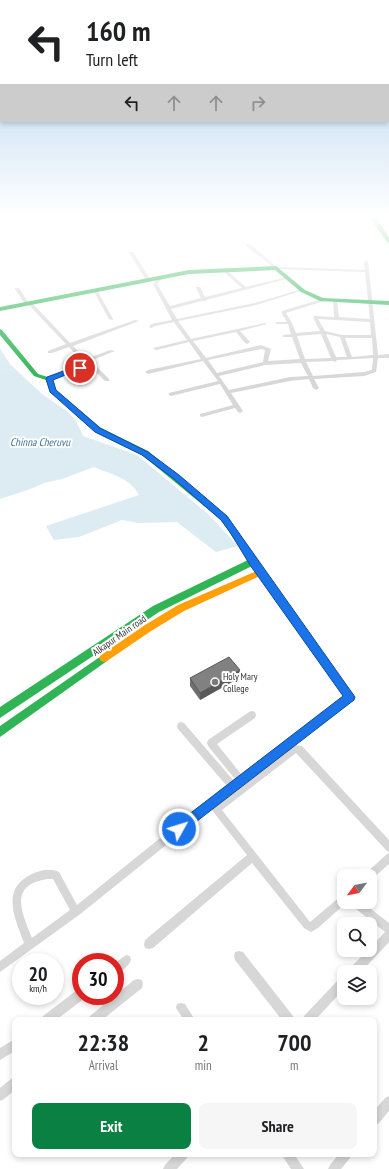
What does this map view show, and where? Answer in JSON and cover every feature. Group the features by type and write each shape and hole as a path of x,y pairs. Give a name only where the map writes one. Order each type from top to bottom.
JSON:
{"street":[{"path":"142,270 175,320 239,409 202,415"},
{"path":"0,309 189,272 250,270"},
{"path":"278,270 314,298 335,301 389,303"},
{"path":"228,392 290,379 371,373 374,371 376,357 367,271 323,270"},
{"path":"226,271 246,289"},
{"path":"168,308 288,278"},
{"path":"198,288 204,300"},
{"path":"17,289 28,303 85,361"},
{"path":"95,290 111,319"},
{"path":"151,327 153,325 175,320 256,304 302,290"},
{"path":"316,388 304,362 290,323 284,312 322,300"},
{"path":"335,301 337,319"},
{"path":"335,360 316,317 372,320"},
{"path":"50,352 137,321"},
{"path":"277,323 290,323"},
{"path":"156,348 265,324"},
{"path":"237,330 247,342"},
{"path":"0,331 36,375 49,379 91,364 107,380"},
{"path":"284,336 323,332 342,336 373,336"},
{"path":"342,336 350,358"},
{"path":"148,372 262,347 268,350 265,363"},
{"path":"72,366 112,351"},
{"path":"216,375 265,363 389,356"},
{"path":"49,379 53,391 98,430 145,453 224,518 253,562 350,697 232,786 214,806"},
{"path":"171,394 221,382"},
{"name":"Alkapur Main road","path":"0,713 156,608 253,562"},
{"name":"Alkapur Main road","path":"0,731 28,714 139,634 171,613 261,572"},
{"path":"241,780 211,743 252,715"},
{"path":"181,726 232,786"},
{"path":"0,967 76,912 214,806 295,749 299,750 389,846"},
{"path":"214,806 307,925 311,927 315,925 337,905"},
{"path":"149,944 253,856"},
{"path":"377,869 389,858"},
{"path":"30,945 16,902 18,890 25,883 49,873 56,875 76,912"},
{"path":"363,909 389,929"},
{"path":"361,965 389,935"},
{"path":"239,956 287,1017"},
{"path":"98,1017 138,984"},
{"path":"311,1017 337,989"},
{"path":"51,1017 72,1001"},
{"path":"181,1008 188,1017"},
{"path":"0,1055 12,1046"},
{"path":"0,1094 12,1085"},
{"path":"377,1116 389,1102"},
{"path":"169,1169 180,1157"},
{"path":"289,1157 298,1169"},
{"path":"334,1169 344,1157"}],"water":[{"name":"Chinna Cheruvu","path":"0,348 10,364 42,394 68,412 76,421 83,436 137,455 208,514 238,546 216,552 177,522 139,523 122,520 79,537 54,540 46,526 139,495 131,484 113,474 94,467 0,499"}],"building":[{"path":"229,657 240,670 200,693 190,678"}],"traffic: fast":[{"path":"0,309 189,272 242,270"},
{"path":"278,270 303,291 322,300 389,303"},
{"path":"0,331 36,375 49,379 53,391 98,430 145,453 224,518 261,572"},
{"path":"0,713 156,609 253,562"},
{"path":"0,732 104,658"}],"traffic: slow":[{"path":"104,658 181,608 261,572"}],"place":[{"name":"Holy Mary College","path":"215,682"}],"route":[{"path":"80,368 49,379 53,391 98,430 145,453 177,477 224,518 253,562 350,697 179,829"}]}
